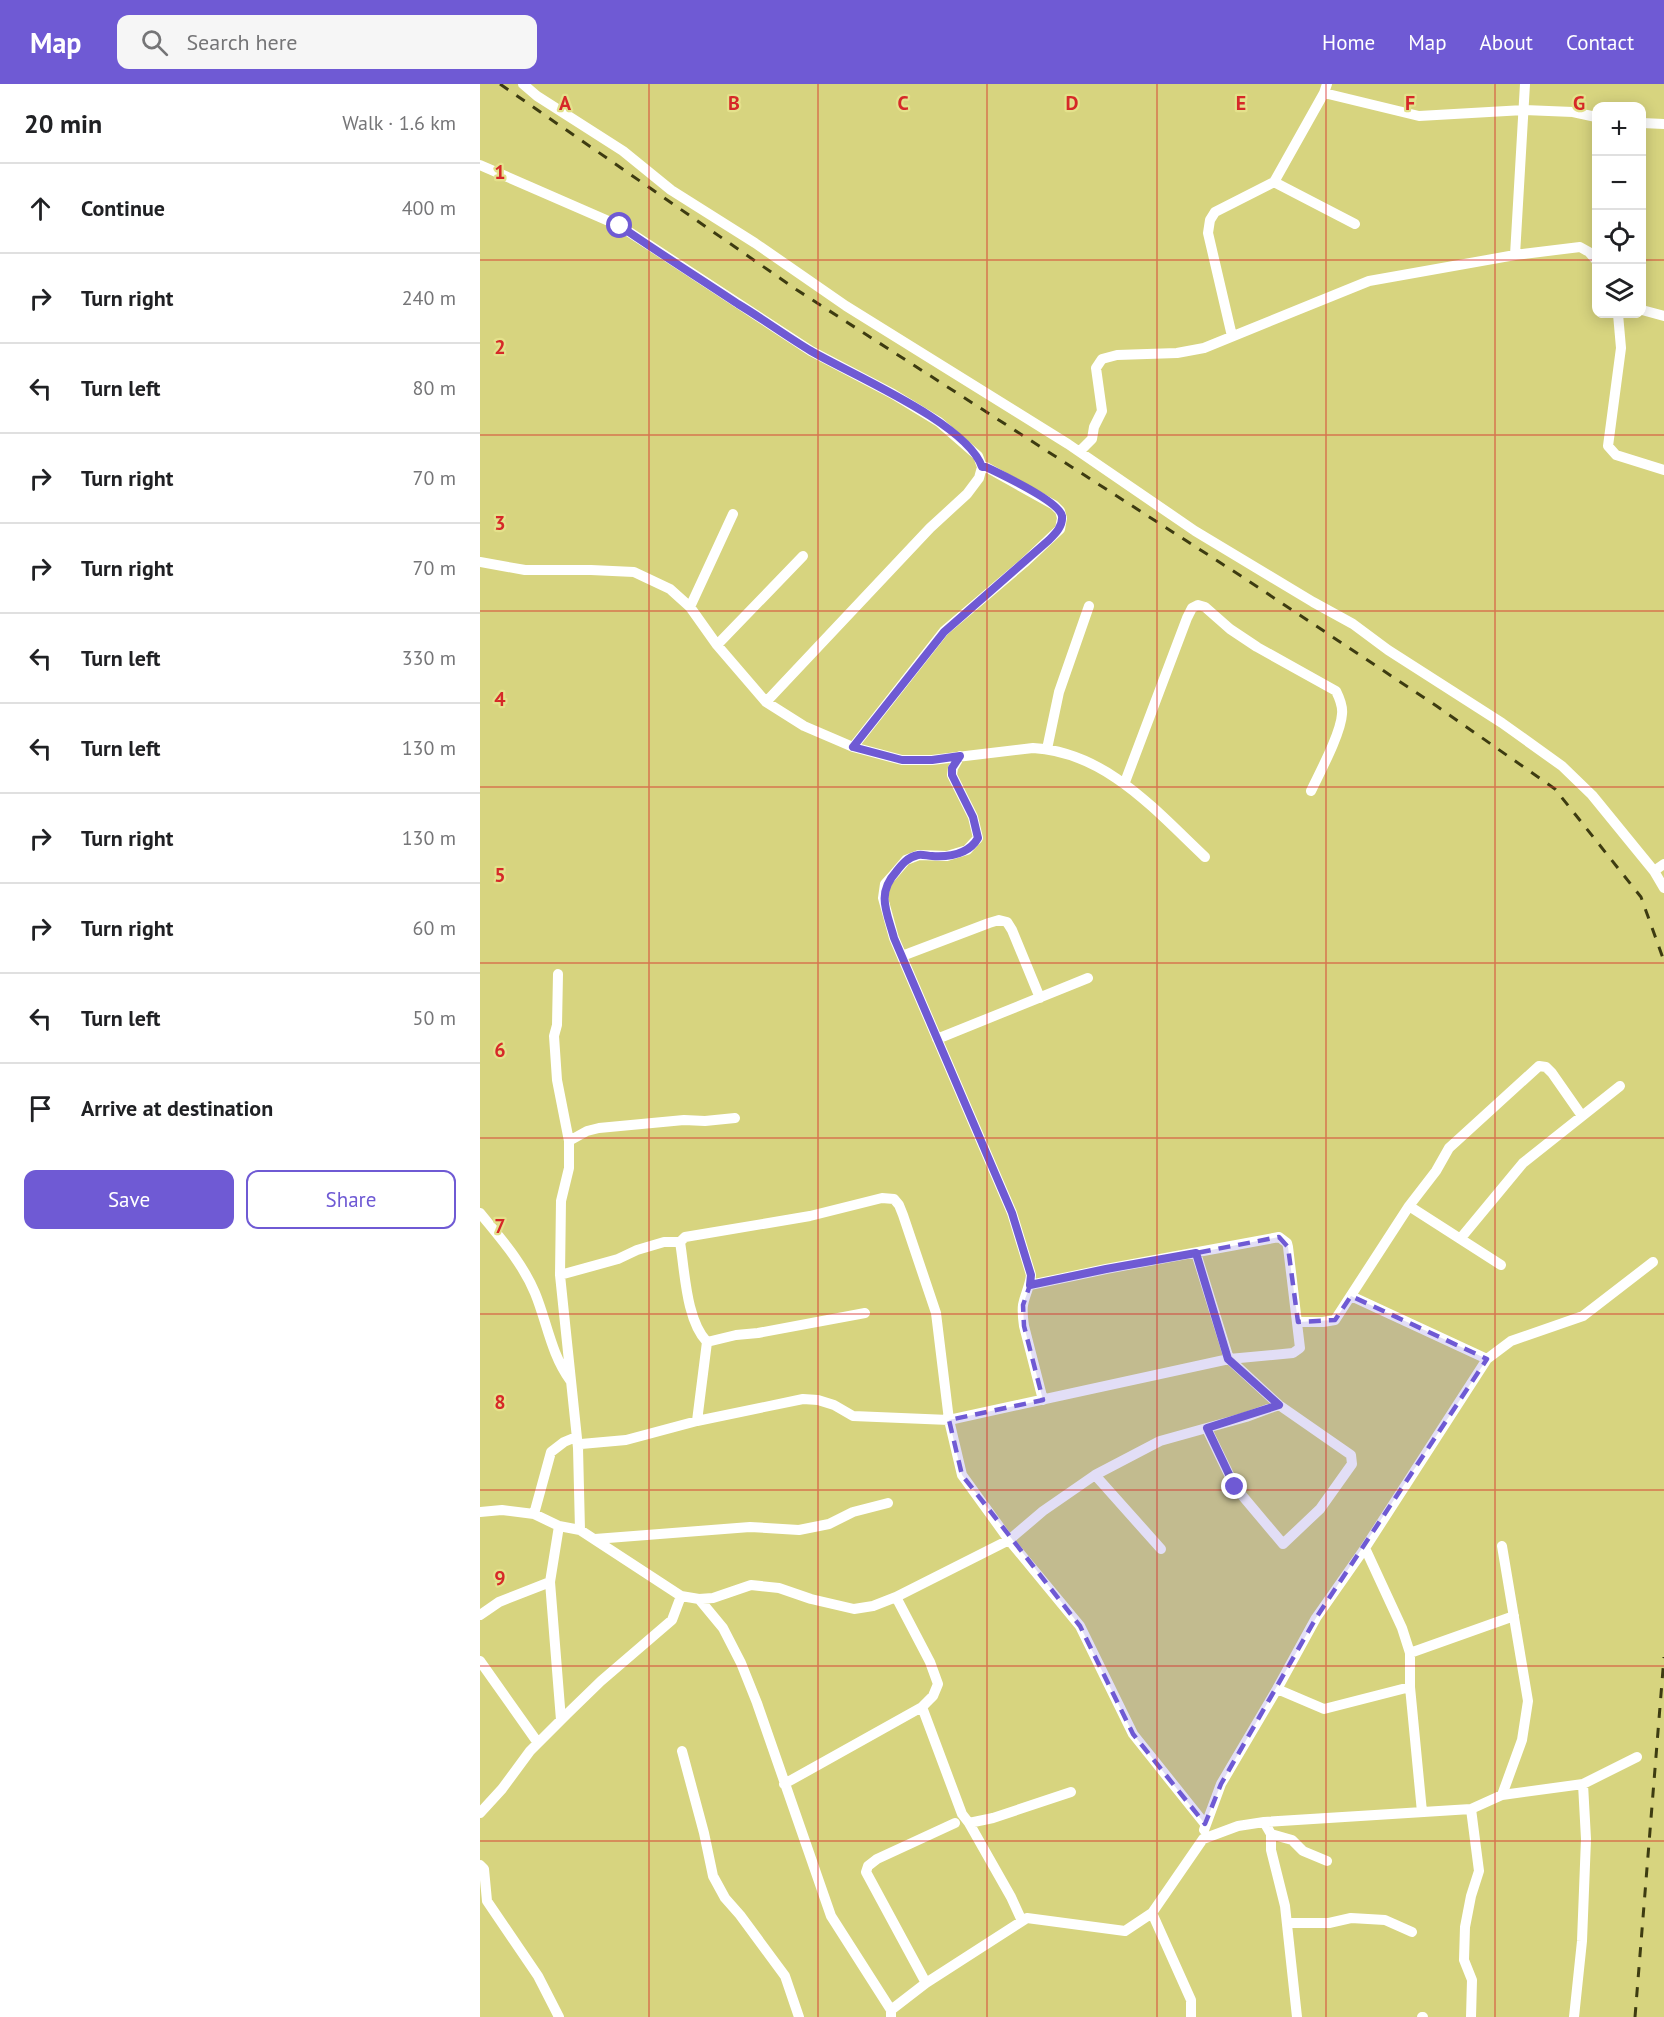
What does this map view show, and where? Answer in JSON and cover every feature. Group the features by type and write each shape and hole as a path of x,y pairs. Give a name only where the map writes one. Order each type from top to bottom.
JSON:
{"street":[{"path":"523,84 537,96 623,151 671,190 755,243 846,306 1080,451 1195,531 1353,624 1388,650 1502,723 1554,760 1592,795 1654,871 1664,888"},
{"path":"1515,255 1525,84"},
{"path":"1232,336 1208,233 1210,219 1215,212 1274,182 1325,89 1419,116 1524,110 1573,112 1592,116"},
{"path":"1646,123 1664,124"},
{"path":"480,165 620,226 811,351 893,394 939,422 978,456 982,467 979,478 968,494 930,528 766,702"},
{"path":"1274,182 1355,224"},
{"path":"1080,451 1092,439 1094,427 1102,411 1096,368 1102,359 1117,355 1177,353 1204,348 1370,281 1515,255 1580,247 1592,255"},
{"path":"1646,311 1664,316"},
{"path":"1618,318 1621,348 1608,446 1616,455 1664,470"},
{"path":"853,747 944,632 1060,529 1062,518 1060,511 1054,505 1010,479 982,467"},
{"path":"690,607 733,514"},
{"path":"717,645 803,556"},
{"path":"481,565 525,570 634,572 670,589 690,607 717,645 766,702 804,726 853,747 902,760 932,760 1033,748 1047,748 1079,757 1125,782 1205,857"},
{"path":"1047,748 1059,692 1089,606"},
{"path":"1125,782 1186,618 1192,608 1198,606 1205,607 1230,629 1257,647 1336,691 1342,712 1340,724 1311,791"},
{"path":"960,756 952,768 952,775 973,817 978,838 967,850 947,856 919,855 906,860 885,885 883,898 894,938 1012,1213 1031,1275 1023,1305 1024,1326 1043,1400"},
{"path":"1654,871 1664,864"},
{"path":"902,957 989,923 999,920 1007,922 1040,998"},
{"path":"558,974 557,1025 554,1036 556,1080 569,1141 569,1168 561,1201 560,1275 577,1443 580,1530"},
{"path":"937,1039 1088,978"},
{"path":"1298,1322 1323,1323 1335,1320 1409,1206 1436,1171 1449,1148 1539,1066 1546,1067 1552,1073 1582,1116"},
{"path":"1460,1239 1523,1163 1620,1086"},
{"path":"569,1141 598,1128 735,1118"},
{"path":"560,1275 618,1259 637,1250 664,1242 680,1242 685,1237 810,1216 882,1198 894,1199 903,1215 936,1313 949,1420 962,1475 1009,1540 1080,1626 1133,1734 1205,1824"},
{"path":"1409,1206 1501,1265"},
{"path":"480,1213 515,1255 535,1294 560,1365 571,1381"},
{"path":"534,1514 551,1452 564,1442 581,1444 626,1440 697,1421 803,1399 818,1400 834,1405 853,1416 949,1420 1228,1359 1293,1353 1300,1348 1288,1247 1287,1243 1279,1237 1030,1285"},
{"path":"680,1242 688,1297 699,1334 707,1342"},
{"path":"1196,1253 1228,1359 1279,1405 1351,1455 1352,1464 1320,1509 1283,1544 1235,1487 1207,1428"},
{"path":"699,1599 723,1628 741,1664 757,1703 831,1916 891,2014 926,1983 1027,1918 1125,1931 1152,1914 1203,1839 1205,1824 1221,1784 1316,1618 1365,1548 1488,1359 1511,1341 1583,1316 1653,1262"},
{"path":"1351,1296 1488,1359"},
{"path":"707,1342 865,1313"},
{"path":"697,1421 707,1342"},
{"path":"480,1512 502,1510 534,1514 559,1526 580,1530 681,1596 699,1599 712,1598 751,1585 778,1588 811,1599 854,1609 873,1606 896,1597 1009,1540 1043,1511 1095,1475 1160,1441 1279,1405"},
{"path":"1095,1475 1161,1550"},
{"path":"595,1539 750,1527 799,1530 829,1524 853,1512 888,1503"},
{"path":"559,1526 549,1582 561,1720"},
{"path":"1502,1546 1528,1701 1522,1740 1502,1795"},
{"path":"1365,1548 1402,1628 1410,1653 1410,1687 1422,1812"},
{"path":"480,1615 499,1602 549,1582"},
{"path":"480,1813 538,1743 601,1681 672,1620 681,1596"},
{"path":"784,1784 922,1707 933,1696 938,1684 930,1662 896,1597"},
{"path":"1410,1653 1514,1616"},
{"path":"480,1661 538,1743"},
{"path":"1277,1689 1324,1709 1410,1687"},
{"path":"922,1707 962,1814 1022,1921"},
{"path":"682,1751 713,1876 725,1898 785,1976 800,2017"},
{"path":"1203,1839 1238,1826 1264,1822 1471,1809 1502,1795 1583,1784 1637,1757"},
{"path":"1574,2017 1582,1941 1586,1839 1583,1784"},
{"path":"969,1823 993,1818 1071,1792"},
{"path":"1471,1809 1479,1871 1465,1927 1464,1960 1472,1980 1471,2017"},
{"path":"1264,1822 1271,1834 1271,1850 1285,1906 1297,2017"},
{"path":"926,1983 866,1872 868,1866 877,1859 955,1823"},
{"path":"1271,1834 1292,1840 1303,1851 1327,1862"},
{"path":"480,1865 484,1869 487,1901 538,1976 559,2017"},
{"path":"1152,1914 1191,2000 1191,2017"},
{"path":"1287,1923 1329,1923 1351,1918 1385,1920 1412,1932"}],"highlighted area":[{"path":"1279,1237 1288,1247 1298,1322 1335,1320 1351,1296 1487,1359 1316,1618 1221,1784 1205,1824 1133,1734 1080,1626 962,1475 949,1420 1043,1400 1024,1326 1023,1305 1030,1285"}],"railway":[{"path":"500,84 797,290 1241,576 1438,707 1555,789 1641,897 1664,961"},
{"path":"1635,2017 1664,1657"}],"route":[{"path":"620,226 811,351 893,394 939,422 972,449 978,456 982,467 1010,479 1054,505 1060,511 1062,518 1060,529 944,632 853,747 902,760 932,760 960,756 952,768 952,775 973,817 978,838 967,850 947,856 919,855 906,860 894,874 885,885 883,898 894,938 1012,1213 1031,1275 1030,1285 1196,1253 1228,1359 1279,1405 1207,1428 1235,1487"}]}
